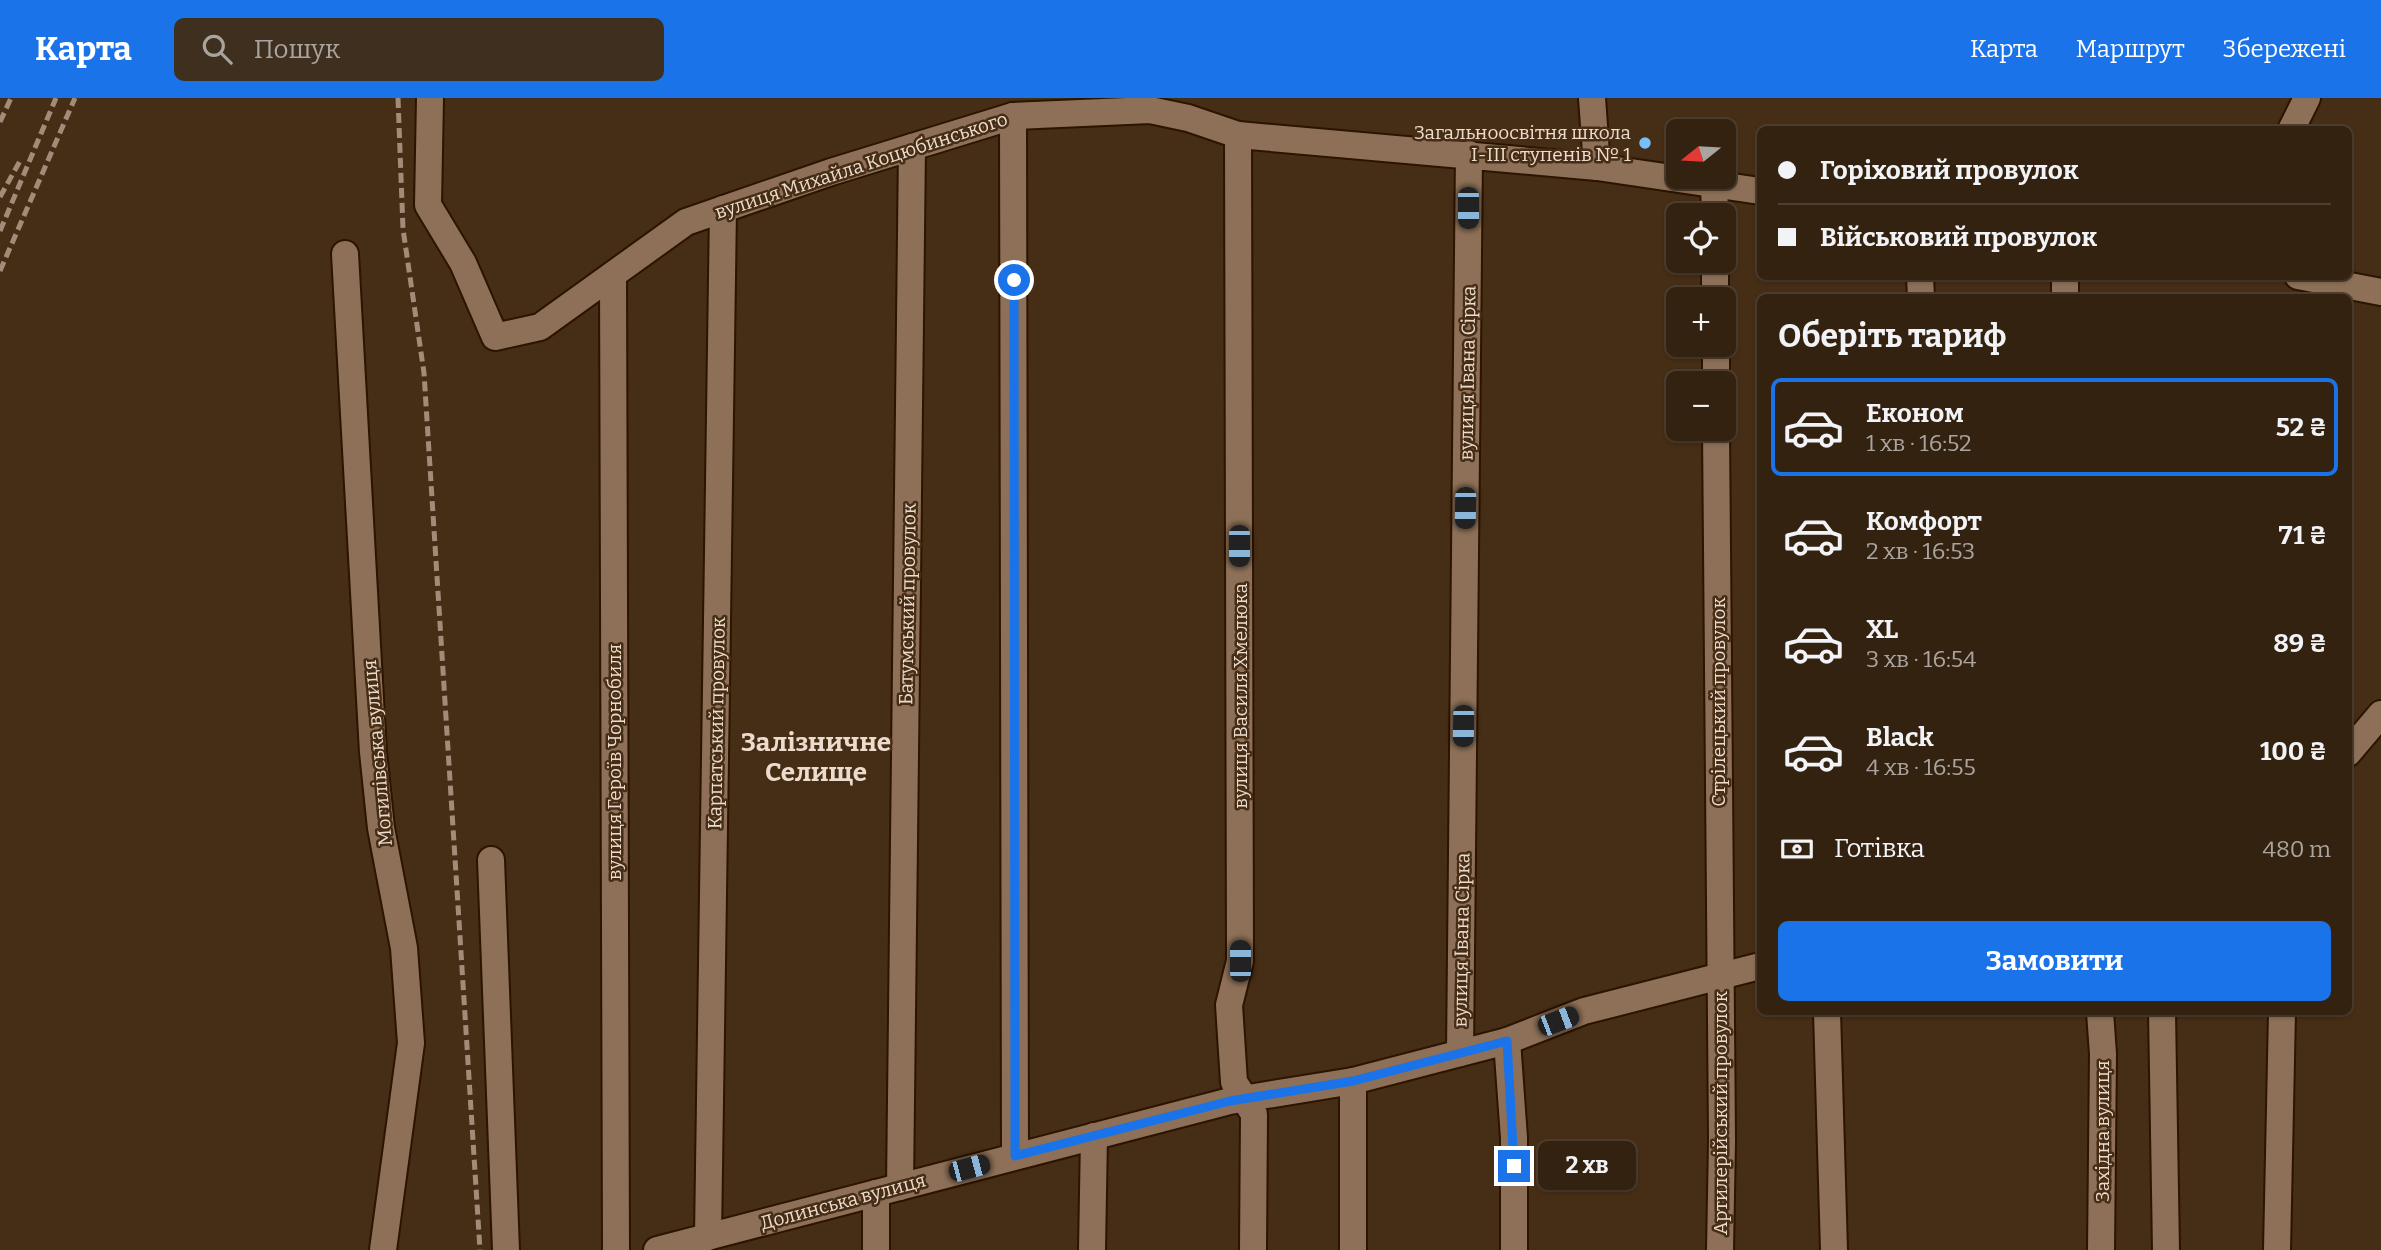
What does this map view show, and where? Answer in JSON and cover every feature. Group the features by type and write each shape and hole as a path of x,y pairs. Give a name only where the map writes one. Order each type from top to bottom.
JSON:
{"street":[{"name":"вулиця Михайла Коцюбинського","path":"430,98 428,205 463,263 495,337 540,327 686,222 1013,116 1192,108 1238,135 1469,154 1666,176"},
{"path":"1592,98 1597,167"},
{"path":"2293,126 2307,98"},
{"path":"1013,116 1015,1156"},
{"name":"вулиця Василя Хмелюка","path":"1238,135 1240,961 1229,1005 1234,1082 1254,1114 1253,1250"},
{"name":"Батумський провулок","path":"876,1250 888,1190 912,147"},
{"name":"вулиця Івана Сірка","path":"1460,1053 1469,154"},
{"name":"вулиця Михайла Коцюбинського","path":"1736,187 1757,190"},
{"name":"Карпатський провулок","path":"708,1237 723,209"},
{"name":"Могилівська вулиця","path":"345,254 373,752 381,828 404,948 411,1043 383,1250"},
{"name":"вулиця Героїв Чорнобиля","path":"613,275 616,1250"},
{"path":"2319,280 2381,292"},
{"name":"Стрілецький провулок","path":"1716,441 1721,976"},
{"path":"2352,748 2381,713"},
{"path":"491,860 506,1250"},
{"name":"Долинська вулиця","path":"658,1250 1244,1099 1353,1081 1507,1041 1584,1011 1757,967"},
{"name":"Артилерійський провулок","path":"1720,1250 1721,976"},
{"path":"1827,1015 1834,1250"},
{"name":"Західна вулиця","path":"2100,1015 2103,1054 2101,1250"},
{"path":"2162,1015 2166,1250"},
{"path":"2277,1250 2282,1015"},
{"path":"1507,1041 1514,1138 1514,1250"},
{"path":"1353,1081 1353,1250"},
{"path":"1092,1250 1094,1136"}],"railway":[{"path":"0,122 11,98"},
{"path":"0,231 56,98"},
{"path":"0,271 75,98"},
{"path":"398,98 403,229 424,373 480,1250"},
{"path":"0,197 20,161"}],"place":[{"name":"Загальноосвітня школа І-ІІІ ступенів № 1","path":"1645,143"}],"district":[{"name":"Залізничне Селище","path":"816,757"}],"route":[{"path":"1014,280 1015,1156 1230,1101 1353,1081 1507,1041 1514,1166"}]}
